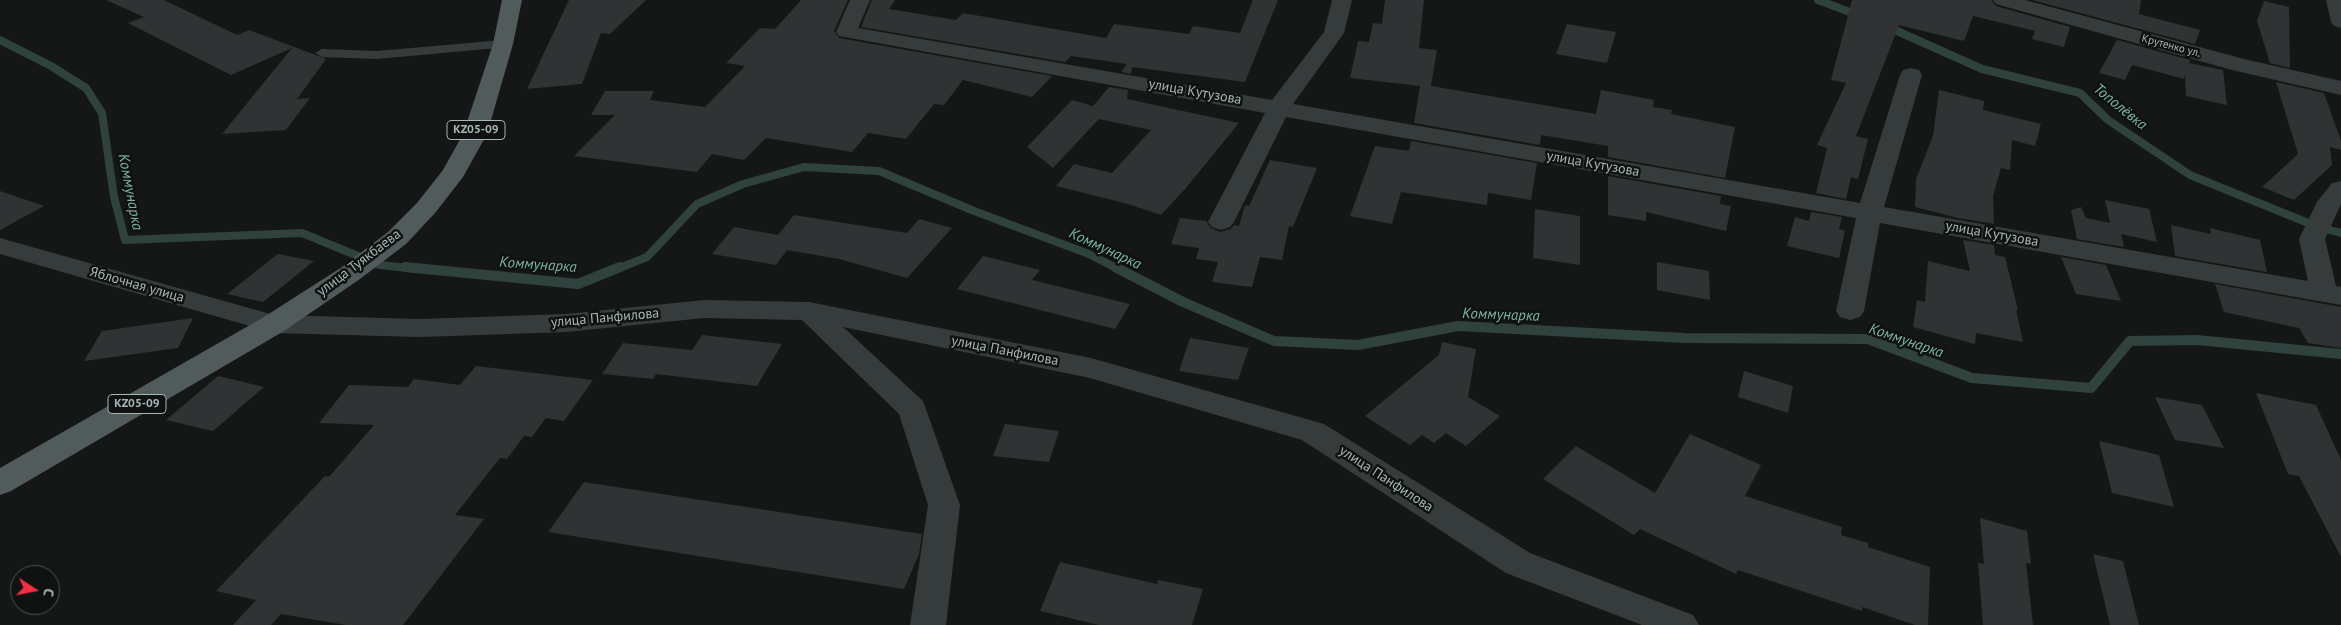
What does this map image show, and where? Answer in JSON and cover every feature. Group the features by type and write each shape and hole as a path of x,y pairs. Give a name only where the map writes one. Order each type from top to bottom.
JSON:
{"main road":[{"name":"улица Туякбаева","path":"274,324 351,273 397,238 426,208 454,172 475,134 503,44 512,0"},
{"name":"KZ05-09","path":"0,483 274,324"}],"street":[{"name":"улица Кутузова","path":"860,0 846,32 2333,294"},
{"path":"1220,222 1279,107 1334,34 1342,0"},
{"name":"Крутенко ул.","path":"2003,0 2240,65 2341,88"},
{"path":"2336,0 2341,22"},
{"path":"1850,311 1870,212 1911,75"},
{"path":"2333,294 2312,239 2334,198"},
{"name":"Яблочная улица","path":"0,246 274,324"},
{"name":"улица Панфилова","path":"274,324 420,328 566,324 704,309 809,311 1091,368 1313,432 1518,563 1680,625"},
{"path":"809,311 912,409 944,505 928,625"}],"lane":[{"path":"322,53 377,55 503,44"}],"building":[{"path":"106,0 164,0 237,35 249,30 326,59 297,99 310,98 286,130 222,134 292,48 231,75 128,23 144,17"},
{"path":"569,0 646,0 610,34 601,33 582,84 527,89"},
{"path":"801,0 848,0 834,31 839,38 1052,76 1032,97 963,80 944,105 934,104 906,139 868,133 852,152 766,138 744,160 712,154 697,172 574,156 615,115 591,115 605,91 654,91 650,100 705,107 745,66 726,63 760,28 775,29"},
{"path":"872,0 895,0 889,9 956,20 963,13 1106,38 1114,24 1189,34 1193,26 1240,33 1253,0 1278,0 1245,82 1132,67 1131,74 1121,72 1127,64 1071,56 1065,62 861,27"},
{"path":"1385,0 1424,0 1419,48 1437,50 1431,86 1596,114 1601,90 1654,100 1653,107 1672,110 1671,114 1735,127 1725,178 1608,157 1608,146 1541,135 1540,145 1414,123 1420,86 1350,78 1358,41 1369,42 1373,23 1382,24"},
{"path":"1852,0 1991,0 1996,6 2070,27 2064,47 2032,39 2035,31 1973,16 1964,41 1899,25 1856,136 1868,139 1858,179 1851,177 1846,199 1816,193 1827,148 1817,145 1846,83 1831,80"},
{"path":"2032,0 2141,0 2139,14 2200,30 2195,44"},
{"path":"2264,1 2289,7 2290,68 2270,63 2257,21"},
{"path":"1567,24 1616,32 1607,63 1556,54"},
{"path":"2117,40 2190,60 2189,63 2223,70 2227,105 2186,96 2185,74 2184,79 2132,65 2125,80 2099,73"},
{"path":"2276,82 2324,93 2341,141 2341,150 2330,147 2332,165 2294,200 2262,187 2298,154"},
{"path":"1109,87 1128,90 1127,99 1239,123 1186,188 1161,215 1128,204 1056,186 1074,164 1112,173 1151,130 1099,119 1053,168 1027,147 1072,100 1093,106"},
{"path":"1939,90 1984,101 1983,110 2041,124 2035,146 2012,140 2010,170 2001,168 1993,196 1994,224 1958,218 1915,207 1916,179 1933,136"},
{"path":"1411,141 1537,163 1531,200 1488,193 1487,205 1401,192 1392,224 1350,216 1375,146 1409,151"},
{"path":"1270,160 1317,168 1293,227 1289,226 1282,260 1260,257 1252,287 1212,282 1218,262 1196,259 1199,248 1171,244 1180,218 1206,221 1211,228 1220,232 1231,229 1234,225 1239,226 1245,205 1249,206"},
{"path":"1608,176 1721,196 1720,204 1731,206 1726,231 1646,212 1646,221 1608,215"},
{"path":"0,191 44,206 0,230"},
{"path":"2105,200 2149,209 2157,242 2121,234 2124,247 2077,239 2071,210 2081,207 2086,218 2110,223"},
{"path":"1535,209 1580,216 1580,265 1533,258"},
{"path":"1811,212 1842,217 1839,229 1845,231 1839,258 1787,246 1795,217 1809,221"},
{"path":"794,215 907,233 919,219 952,228 907,278 839,259 787,250 776,265 712,254 734,227 778,235"},
{"path":"2171,225 2211,234 2210,228 2260,240 2267,272 2175,256"},
{"path":"1963,240 1994,245 1995,255 2005,257 2018,310 2016,310 2023,342 1976,333 1975,344 1913,327 1917,300 1925,302 1928,261 1970,271"},
{"path":"278,254 314,261 263,302 227,294"},
{"path":"983,256 1040,270 1032,280 1130,304 1115,329 957,289"},
{"path":"2061,257 2106,265 2121,301 2076,294"},
{"path":"1657,262 1709,271 1710,300 1657,290"},
{"path":"2215,284 2341,307 2341,348 2308,343 2299,328 2224,312"},
{"path":"193,318 178,348 84,361 102,331"},
{"path":"702,335 782,344 757,386 656,374 653,379 602,374 623,343 692,350"},
{"path":"1190,338 1249,348 1238,380 1179,371"},
{"path":"1442,342 1476,349 1468,397 1500,416 1466,446 1446,433 1434,443 1422,435 1410,445 1365,416 1439,355"},
{"path":"476,366 593,380 564,421 546,418 532,437 524,436 507,459 500,458 455,515 484,519 403,625 346,625 281,614 271,625 233,625 256,600 216,591 325,476 329,477 374,425 319,423 349,385 408,387 414,379 460,385"},
{"path":"1744,371 1793,386 1788,413 1738,397"},
{"path":"218,376 264,387 213,431 166,420"},
{"path":"2256,393 2316,405 2341,460 2341,557 2299,476 2288,474"},
{"path":"2155,397 2202,405 2224,448 2175,440"},
{"path":"1005,424 1059,431 1049,462 993,456"},
{"path":"1690,434 1761,465 1745,496 1842,527 1841,535 1868,543 1868,547 1930,567 1928,625 1915,625 1862,607 1862,611 1738,570 1736,574 1640,529 1634,535 1543,479 1576,446 1655,493"},
{"path":"2099,441 2159,455 2174,507 2112,493"},
{"path":"584,482 922,534 919,554 904,589 548,532"},
{"path":"1980,518 2027,531 2031,564 2026,563 2033,625 1983,625 1978,563 1984,564"},
{"path":"2093,554 2123,561 2139,625 2110,625"},
{"path":"1060,562 1157,584 1158,580 1203,589 1192,625 1099,625 1040,611"}],"waterway":[{"name":"Тополёвка","path":"1818,0 1860,16"},
{"name":"Тополёвка","path":"1886,26 1982,69 2080,93 2108,120 2190,175 2318,227 2341,233"},
{"name":"Коммунарка","path":"0,40 51,66 86,88 102,113 114,197 125,240 302,233 380,265 418,269"},
{"name":"Коммунарка","path":"617,269 647,257 697,204 743,184 804,167 879,171 974,211 1089,254 1118,269"},
{"name":"Коммунарка","path":"405,267 578,284 620,267"},
{"name":"Коммунарка","path":"1115,267 1183,302 1274,341 1358,345 1458,326 1685,338 1868,339 1972,378 2091,388 2130,341 2197,340 2341,354"}]}
